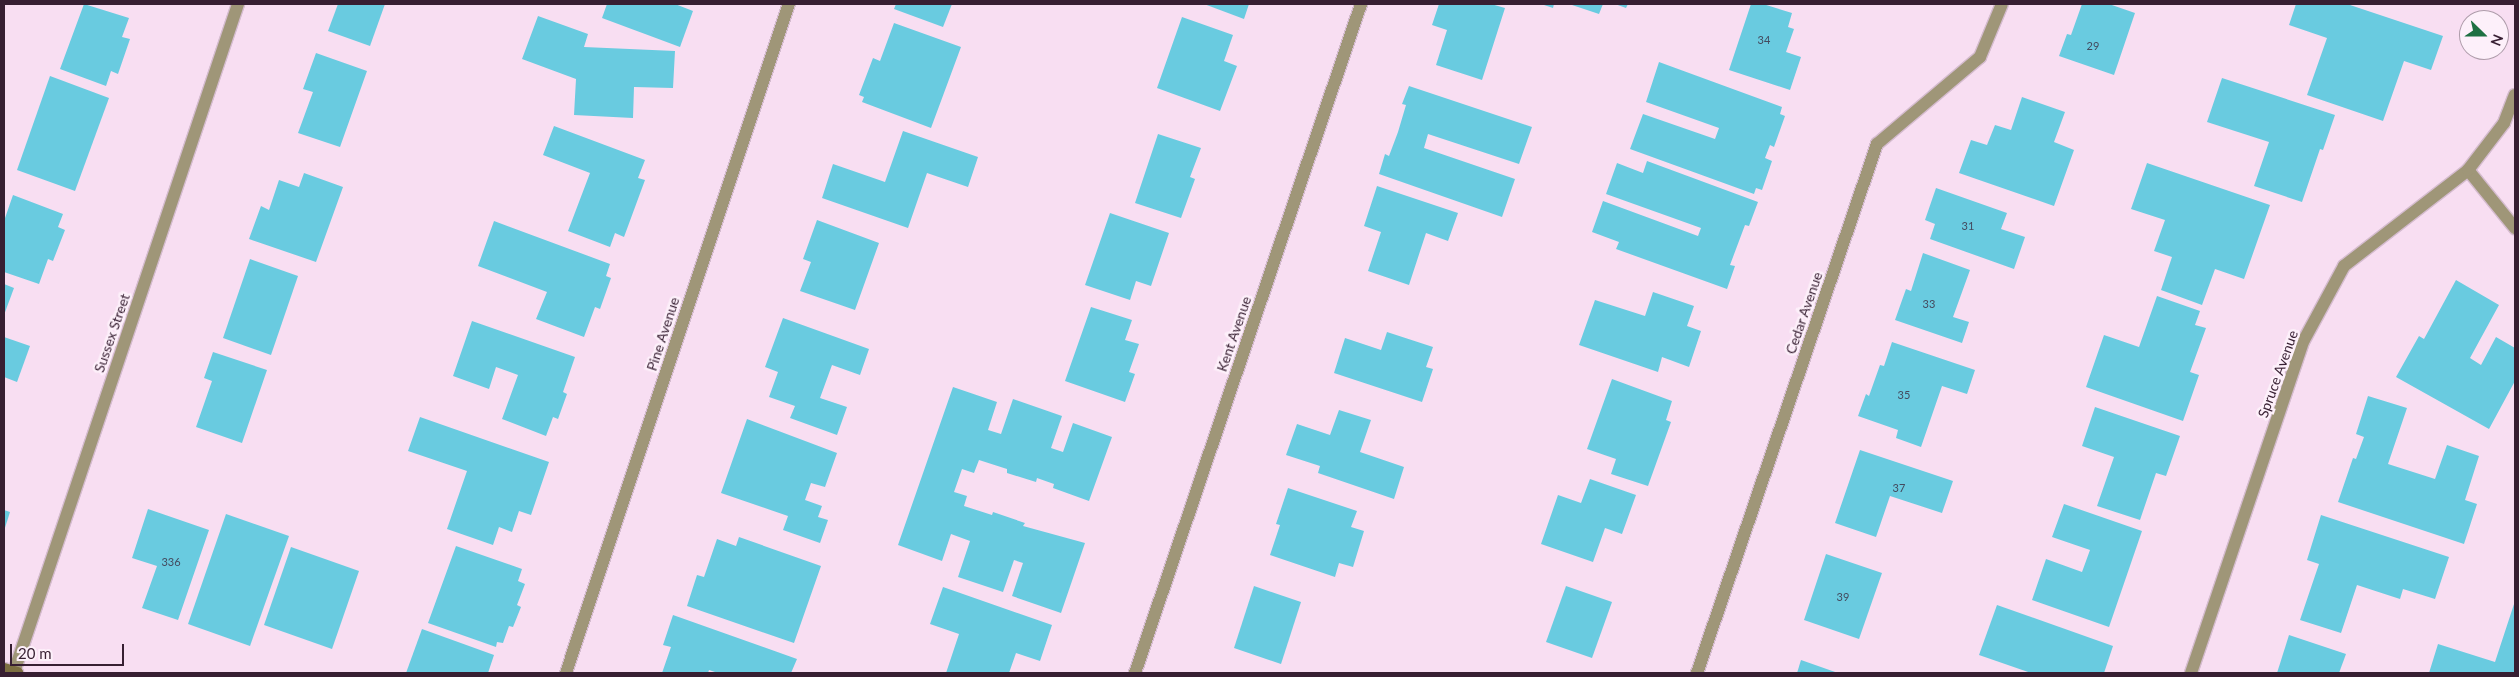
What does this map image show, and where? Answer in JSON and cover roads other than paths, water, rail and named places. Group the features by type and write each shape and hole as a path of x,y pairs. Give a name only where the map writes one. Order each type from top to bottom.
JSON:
{"street":[{"name":"Sussex Street","path":"12,671 238,4"},
{"name":"Pine Avenue","path":"566,673 789,4"},
{"name":"Kent Avenue","path":"1135,673 1361,4"},
{"name":"Cedar Avenue","path":"1697,673 1877,144 1980,57 2002,4"},
{"name":"Spruce Avenue","path":"2191,673 2304,340 2344,266 2468,170 2504,123 2515,95"},
{"path":"2468,170 2515,228"}]}
